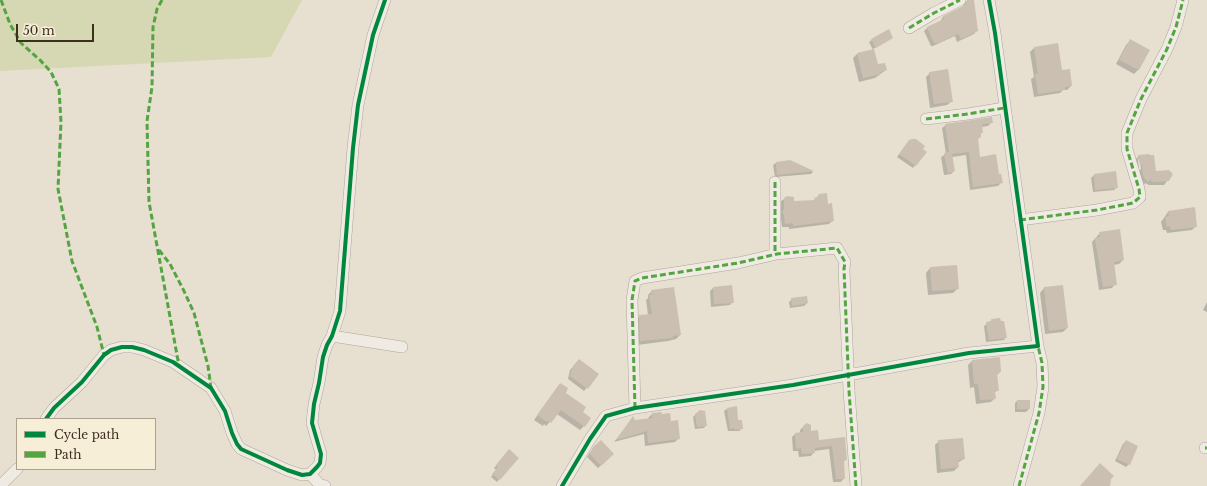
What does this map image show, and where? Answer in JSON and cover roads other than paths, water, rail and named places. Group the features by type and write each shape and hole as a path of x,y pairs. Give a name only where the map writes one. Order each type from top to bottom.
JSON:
{"street":[{"path":"47,418 54,408 82,382 104,355 112,350 122,347 132,347 144,350 173,362 211,388 225,411 232,433 241,449 287,470 302,475 313,472 320,463 321,454 312,423 314,404 323,357 340,311 358,104 373,35 385,0"},
{"path":"909,28 960,0"},
{"path":"989,0 995,33 1004,108 1038,346 1042,363 1044,387 1039,412 1019,486"},
{"path":"1020,220 1097,210 1132,202 1140,197 1127,149 1127,133 1141,99 1167,49 1176,27 1183,0"},
{"path":"926,119 1004,108"},
{"path":"775,182 775,254"},
{"path":"635,408 632,300 635,280 738,263 775,254 837,248 845,262 844,269 849,374 848,391 856,486"},
{"path":"332,336 402,347"},
{"path":"562,486 590,439 606,416 635,408 793,385 968,353 1038,346"},
{"path":"0,486 16,470"},
{"path":"310,474 320,485 325,486"}]}
